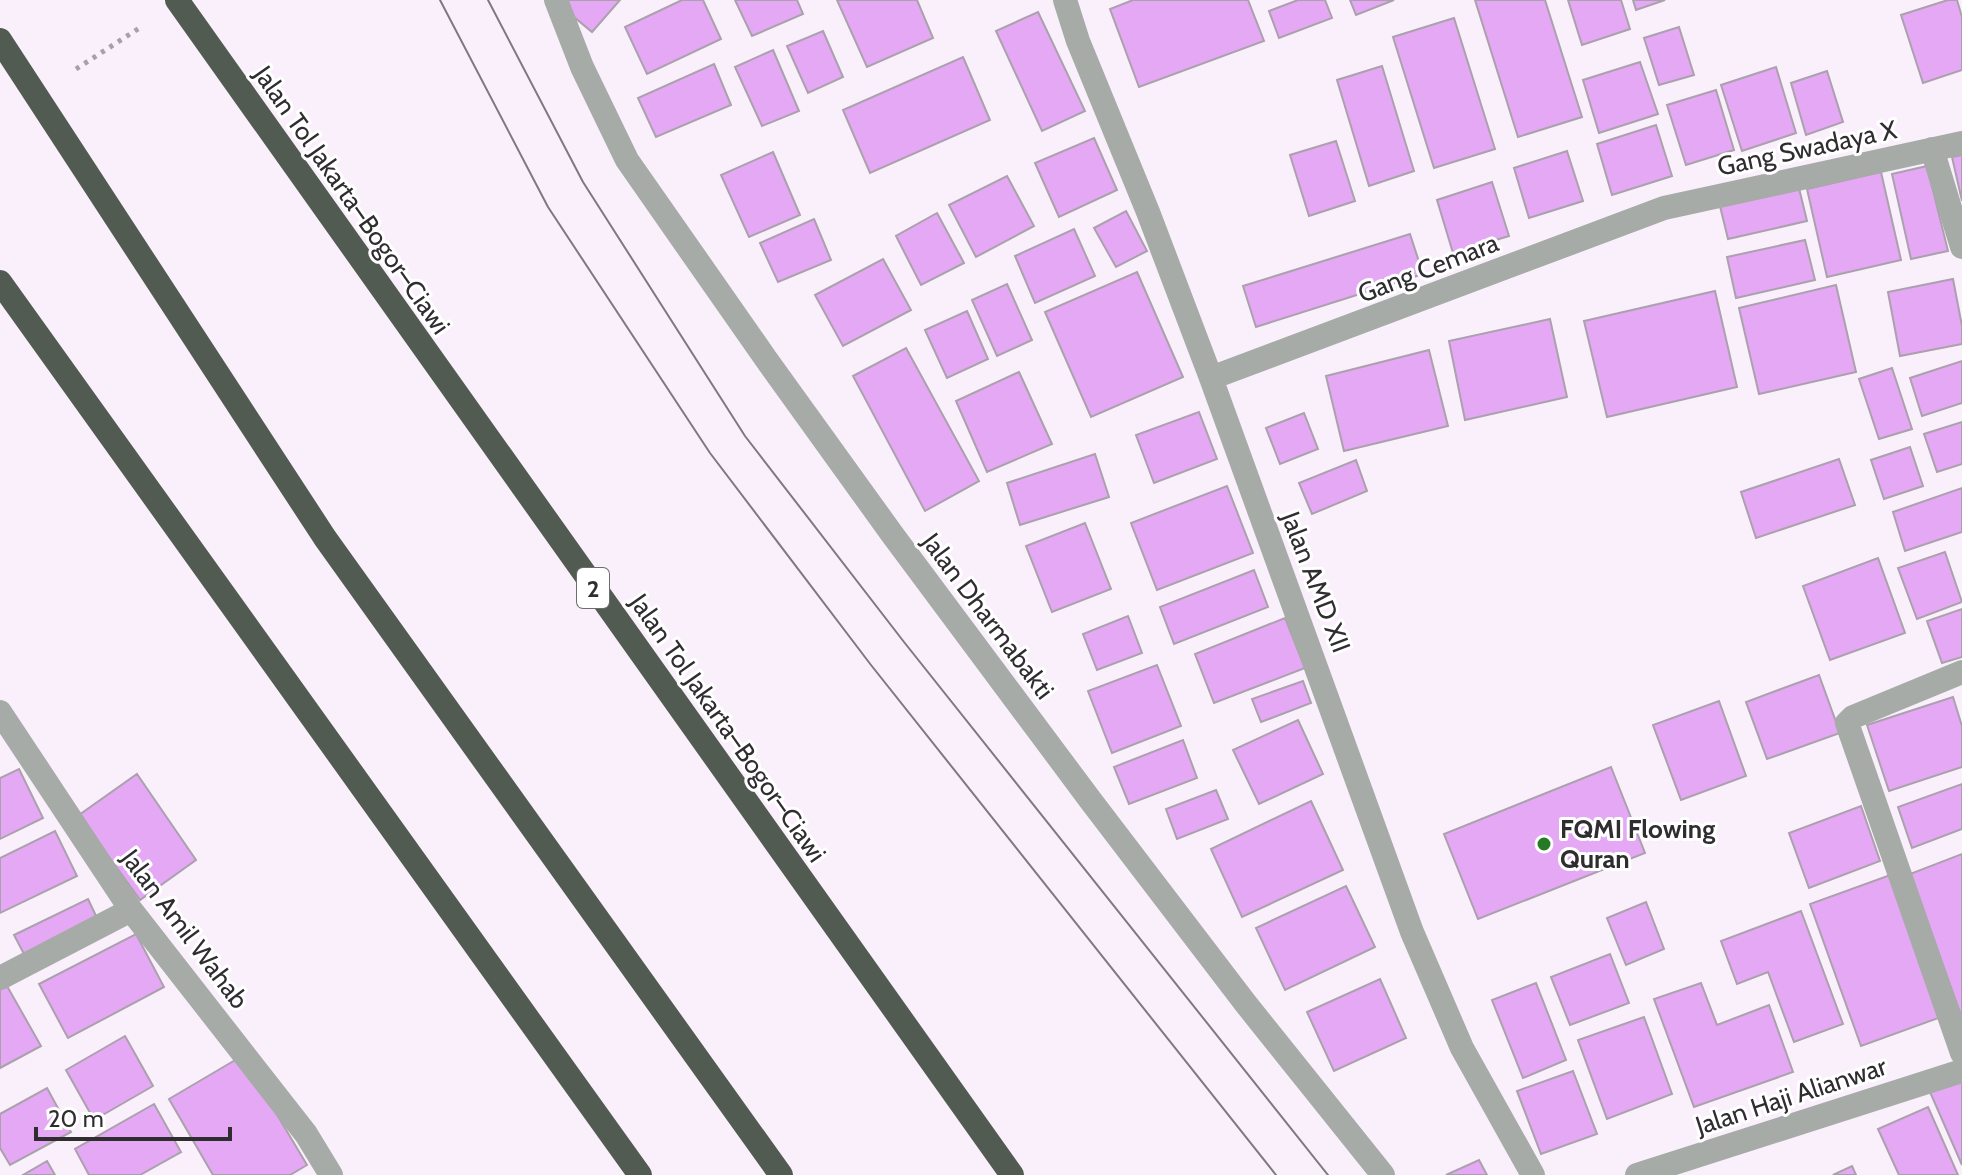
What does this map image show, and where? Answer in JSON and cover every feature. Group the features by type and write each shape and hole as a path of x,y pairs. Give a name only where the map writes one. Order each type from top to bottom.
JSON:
{"highway":[{"name":"Jalan Tol Jakarta–Bogor–Ciawi","path":"177,0 1012,1175"},
{"path":"0,40 325,538 781,1175"},
{"path":"0,282 640,1175"}],"street":[{"name":"Jalan Dharmabakti","path":"556,0 582,67 627,160 892,534 1246,1004 1383,1175"},
{"name":"Jalan AMD XII","path":"1065,0 1078,41 1211,378 1412,932 1462,1048 1533,1175"},
{"name":"Gang Swadaya X","path":"1664,208 1962,143"},
{"path":"1932,149 1962,247"},
{"name":"Gang Cemara","path":"1211,378 1664,208"},
{"path":"1962,672 1853,717 1847,723 1962,1053"},
{"name":"Jalan Amil Wahab","path":"0,712 131,910 297,1122 331,1175"},
{"path":"0,978 131,910"},
{"name":"Jalan Haji Alianwar","path":"1637,1175 1962,1071"}],"path":[{"path":"65,76 143,25"}],"building":[{"path":"566,0 620,0 592,32 561,6"},
{"path":"682,0 703,0 721,39 647,74 625,27"},
{"path":"735,0 797,0 803,14 752,36"},
{"path":"837,0 917,0 933,38 867,67"},
{"path":"1133,0 1248,0 1264,41 1139,87 1110,9"},
{"path":"1298,0 1325,0 1332,18 1279,38 1269,11"},
{"path":"1350,0 1394,0 1356,15"},
{"path":"1475,0 1545,0 1582,117 1518,137"},
{"path":"1568,0 1621,0 1630,29 1582,45"},
{"path":"1633,0 1665,0 1636,10"},
{"path":"1957,0 1962,17 1962,70 1923,83 1901,15"},
{"path":"1038,12 1085,111 1042,131 996,31"},
{"path":"1454,18 1495,149 1434,168 1393,37"},
{"path":"1679,27 1694,75 1659,85 1644,38"},
{"path":"823,31 843,77 808,93 787,46"},
{"path":"773,50 799,111 762,126 735,67"},
{"path":"963,57 990,120 870,173 843,110"},
{"path":"1640,62 1658,114 1599,133 1583,80"},
{"path":"714,64 731,105 656,137 638,98"},
{"path":"1382,66 1414,171 1369,186 1337,80"},
{"path":"1776,67 1796,133 1742,151 1721,85"},
{"path":"1827,71 1843,122 1806,135 1791,83"},
{"path":"1716,90 1734,150 1686,165 1667,105"},
{"path":"1656,125 1672,176 1612,195 1597,144"},
{"path":"1094,138 1117,190 1059,217 1035,163"},
{"path":"1336,141 1355,201 1309,216 1290,155"},
{"path":"1567,151 1583,201 1529,218 1514,168"},
{"path":"773,152 800,215 749,237 721,175"},
{"path":"1962,155 1962,201 1952,157"},
{"path":"1927,166 1948,251 1911,259 1892,174"},
{"path":"1881,172 1901,260 1827,277 1807,189"},
{"path":"1007,176 1034,226 976,257 949,205"},
{"path":"1492,182 1509,236 1453,253 1437,200"},
{"path":"1798,184 1807,221 1728,239 1719,202"},
{"path":"1126,211 1147,251 1116,267 1094,228"},
{"path":"937,213 964,263 921,285 896,236"},
{"path":"814,219 831,260 778,282 760,243"},
{"path":"1074,229 1095,276 1035,303 1015,256"},
{"path":"1410,234 1423,274 1256,327 1243,286"},
{"path":"1805,240 1815,280 1736,298 1727,257"},
{"path":"883,259 911,310 843,346 815,295"},
{"path":"1137,272 1183,377 1091,417 1045,312"},
{"path":"1953,279 1962,326 1962,344 1900,356 1888,292"},
{"path":"1007,284 1032,340 997,356 972,300"},
{"path":"1836,285 1856,372 1759,394 1739,308"},
{"path":"1715,291 1737,387 1607,417 1584,321"},
{"path":"967,311 988,359 947,378 925,330"},
{"path":"1550,319 1567,397 1465,420 1449,341"},
{"path":"906,348 979,481 925,511 853,376"},
{"path":"1429,350 1448,426 1344,451 1326,376"},
{"path":"1962,361 1962,403 1922,416 1910,378"},
{"path":"1892,368 1912,429 1879,439 1859,379"},
{"path":"1019,372 1052,444 987,472 956,401"},
{"path":"1199,412 1217,459 1154,483 1136,435"},
{"path":"1304,413 1318,449 1280,464 1266,428"},
{"path":"1962,422 1962,464 1937,472 1924,434"},
{"path":"1910,447 1923,486 1884,499 1871,460"},
{"path":"1095,454 1109,497 1020,525 1007,483"},
{"path":"1839,459 1855,505 1756,538 1741,492"},
{"path":"1356,460 1367,491 1312,514 1299,483"},
{"path":"1227,486 1253,553 1157,590 1131,523"},
{"path":"1962,488 1962,532 1905,551 1893,512"},
{"path":"1085,523 1111,589 1052,612 1026,546"},
{"path":"1945,552 1962,602 1917,619 1898,568"},
{"path":"1878,558 1905,633 1830,660 1803,586"},
{"path":"1254,570 1268,607 1174,644 1160,607"},
{"path":"1962,609 1962,657 1942,663 1927,621"},
{"path":"1128,616 1142,653 1097,670 1083,634"},
{"path":"1285,618 1305,668 1214,703 1195,654"},
{"path":"1157,665 1181,726 1112,753 1088,691"},
{"path":"1819,675 1840,733 1767,759 1746,702"},
{"path":"1303,681 1311,703 1261,722 1252,699"},
{"path":"1953,697 1962,726 1962,767 1889,791 1867,725"},
{"path":"1719,701 1746,776 1681,800 1653,725"},
{"path":"1298,720 1323,774 1259,804 1233,750"},
{"path":"1183,740 1197,778 1129,804 1114,767"},
{"name":"FQMI Flowing Quran","path":"1611,767 1645,853 1478,919 1444,834"},
{"path":"19,769 43,818 0,839 0,778"},
{"path":"137,774 196,860 140,900 79,815"},
{"path":"1962,784 1962,829 1912,848 1898,807"},
{"path":"1216,790 1228,819 1177,839 1166,809"},
{"path":"1311,801 1343,870 1242,917 1211,849"},
{"path":"1861,806 1880,861 1809,888 1789,833"},
{"path":"55,831 77,876 0,913 0,858"},
{"path":"1962,854 1962,1018 1910,874"},
{"path":"1893,874 1944,1016 1861,1046 1810,904"},
{"path":"1346,886 1375,947 1285,990 1256,928"},
{"path":"88,899 98,920 25,956 14,935"},
{"path":"1646,902 1664,949 1626,965 1607,918"},
{"path":"1801,911 1843,1024 1794,1042 1768,972 1737,984 1721,941"},
{"path":"136,934 164,987 68,1038 39,984"},
{"path":"1610,954 1629,1003 1570,1025 1551,977"},
{"path":"1380,979 1406,1038 1334,1071 1307,1012"},
{"path":"1536,983 1566,1060 1523,1078 1492,1000"},
{"path":"1701,983 1717,1025 1769,1005 1793,1072 1694,1107 1654,999"},
{"path":"7,986 41,1046 0,1068 0,990"},
{"path":"1644,1017 1672,1094 1607,1119 1578,1040"},
{"path":"125,1036 153,1086 94,1120 66,1070"},
{"path":"242,1056 307,1165 290,1175 213,1175 169,1099"},
{"path":"1573,1071 1597,1134 1541,1154 1517,1091"},
{"path":"1962,1078 1962,1165 1930,1092"},
{"path":"47,1088 71,1132 10,1165 0,1148 0,1114"},
{"path":"154,1104 181,1152 140,1175 89,1175 75,1149"},
{"path":"1928,1107 1958,1175 1899,1175 1878,1129"},
{"path":"1479,1160 1487,1175 1446,1175"},
{"path":"47,1161 55,1175 23,1175"},
{"path":"1852,1166 1856,1175 1833,1175"}],"tram line":[{"path":"440,0 548,207 710,453 871,665 1276,1175"},
{"path":"488,0 583,182 745,436 904,642 1328,1175"}],"place":[{"name":"FQMI Flowing Quran","path":"1544,844"}]}
